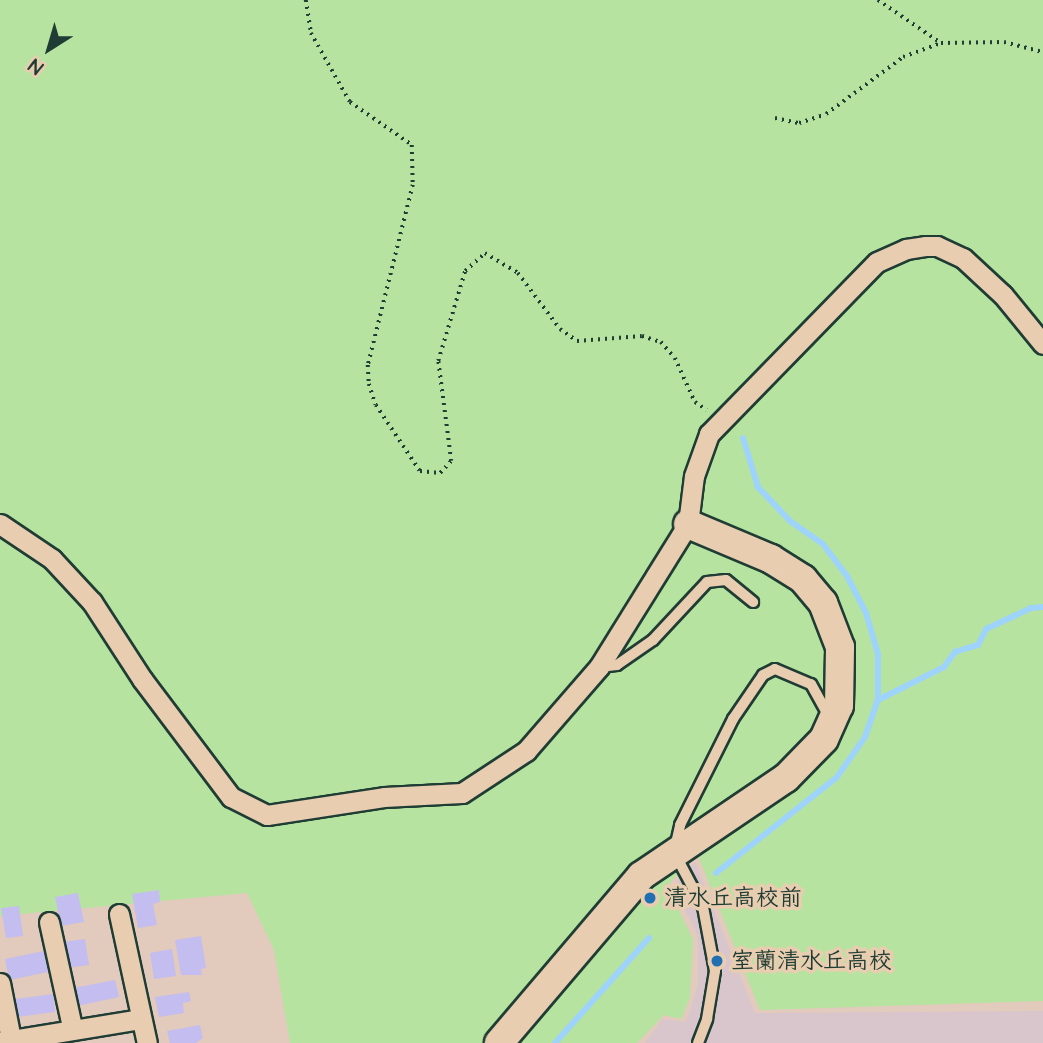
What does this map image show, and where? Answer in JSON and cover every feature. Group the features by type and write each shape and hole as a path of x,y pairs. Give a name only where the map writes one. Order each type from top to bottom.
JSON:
{"street":[{"path":"0,524 52,559 92,602 202,763 231,797 267,815 384,797 461,793 479,785 526,751 599,667 688,524 694,476 709,434 877,262 906,248 926,246 937,246 963,258 1003,295 1043,344"},
{"path":"499,1043 617,900 674,852 786,778 824,739 839,706 841,658 823,603 803,579 771,559 688,524"},
{"path":"119,914 147,1043"},
{"path":"49,922 72,1027"},
{"path":"0,983 6,1040 72,1027 141,1019"}],"lane":[{"path":"599,667 617,665 653,640 707,582 726,580 753,602"},
{"path":"698,1043 707,1019 715,971 711,931 674,852 680,825 733,719 762,675 775,669 811,684 832,722"}],"path":[{"path":"306,0 311,33 350,102 412,145 413,185 368,374 376,405 421,471 440,473 451,461 438,361 465,271 485,253 518,273 560,329 577,341 642,336 661,342 675,358 695,402 708,411"},
{"path":"878,0 941,43"},
{"path":"775,118 799,123 826,114 903,57 941,43 1004,42 1043,52"}],"shaded area":[{"name":"室蘭清水丘高校","path":"695,862 755,1013 1043,1011 1043,1043 645,1043 662,1019 686,1022 698,985 698,936 673,887"}],"green space":[{"path":"0,0 1043,0 1043,1001 760,1010 697,853 667,886 693,939 690,998 681,1019 664,1015 637,1043 290,1043 274,950 247,893 0,916"}],"building":[{"path":"159,890 160,902 153,904 157,925 138,928 132,894"},
{"path":"78,893 84,922 61,926 55,897"},
{"path":"19,906 23,936 6,938 1,908"},
{"path":"201,936 206,968 201,969 202,975 181,975 175,940"},
{"path":"85,939 89,965 67,968 63,942"},
{"path":"172,949 176,976 154,979 150,953"},
{"path":"44,951 48,972 9,980 5,959"},
{"path":"115,980 119,997 77,1006 73,988"},
{"path":"189,992 191,1001 183,1003 184,1013 159,1017 155,997"},
{"path":"53,994 55,1012 17,1017 15,999"},
{"path":"200,1025 203,1038 196,1043 170,1043 167,1031"}],"waterway":[{"path":"716,873 837,777 865,737 878,700 878,654 866,613 847,576 823,544 790,521 758,487 743,438"},
{"path":"878,700 944,667 955,652 978,645 986,629 1031,608 1043,607"},
{"path":"555,1043 649,938"}],"place":[{"name":"清水丘高校前","path":"650,898"},
{"name":"室蘭清水丘高校","path":"717,961"}]}
